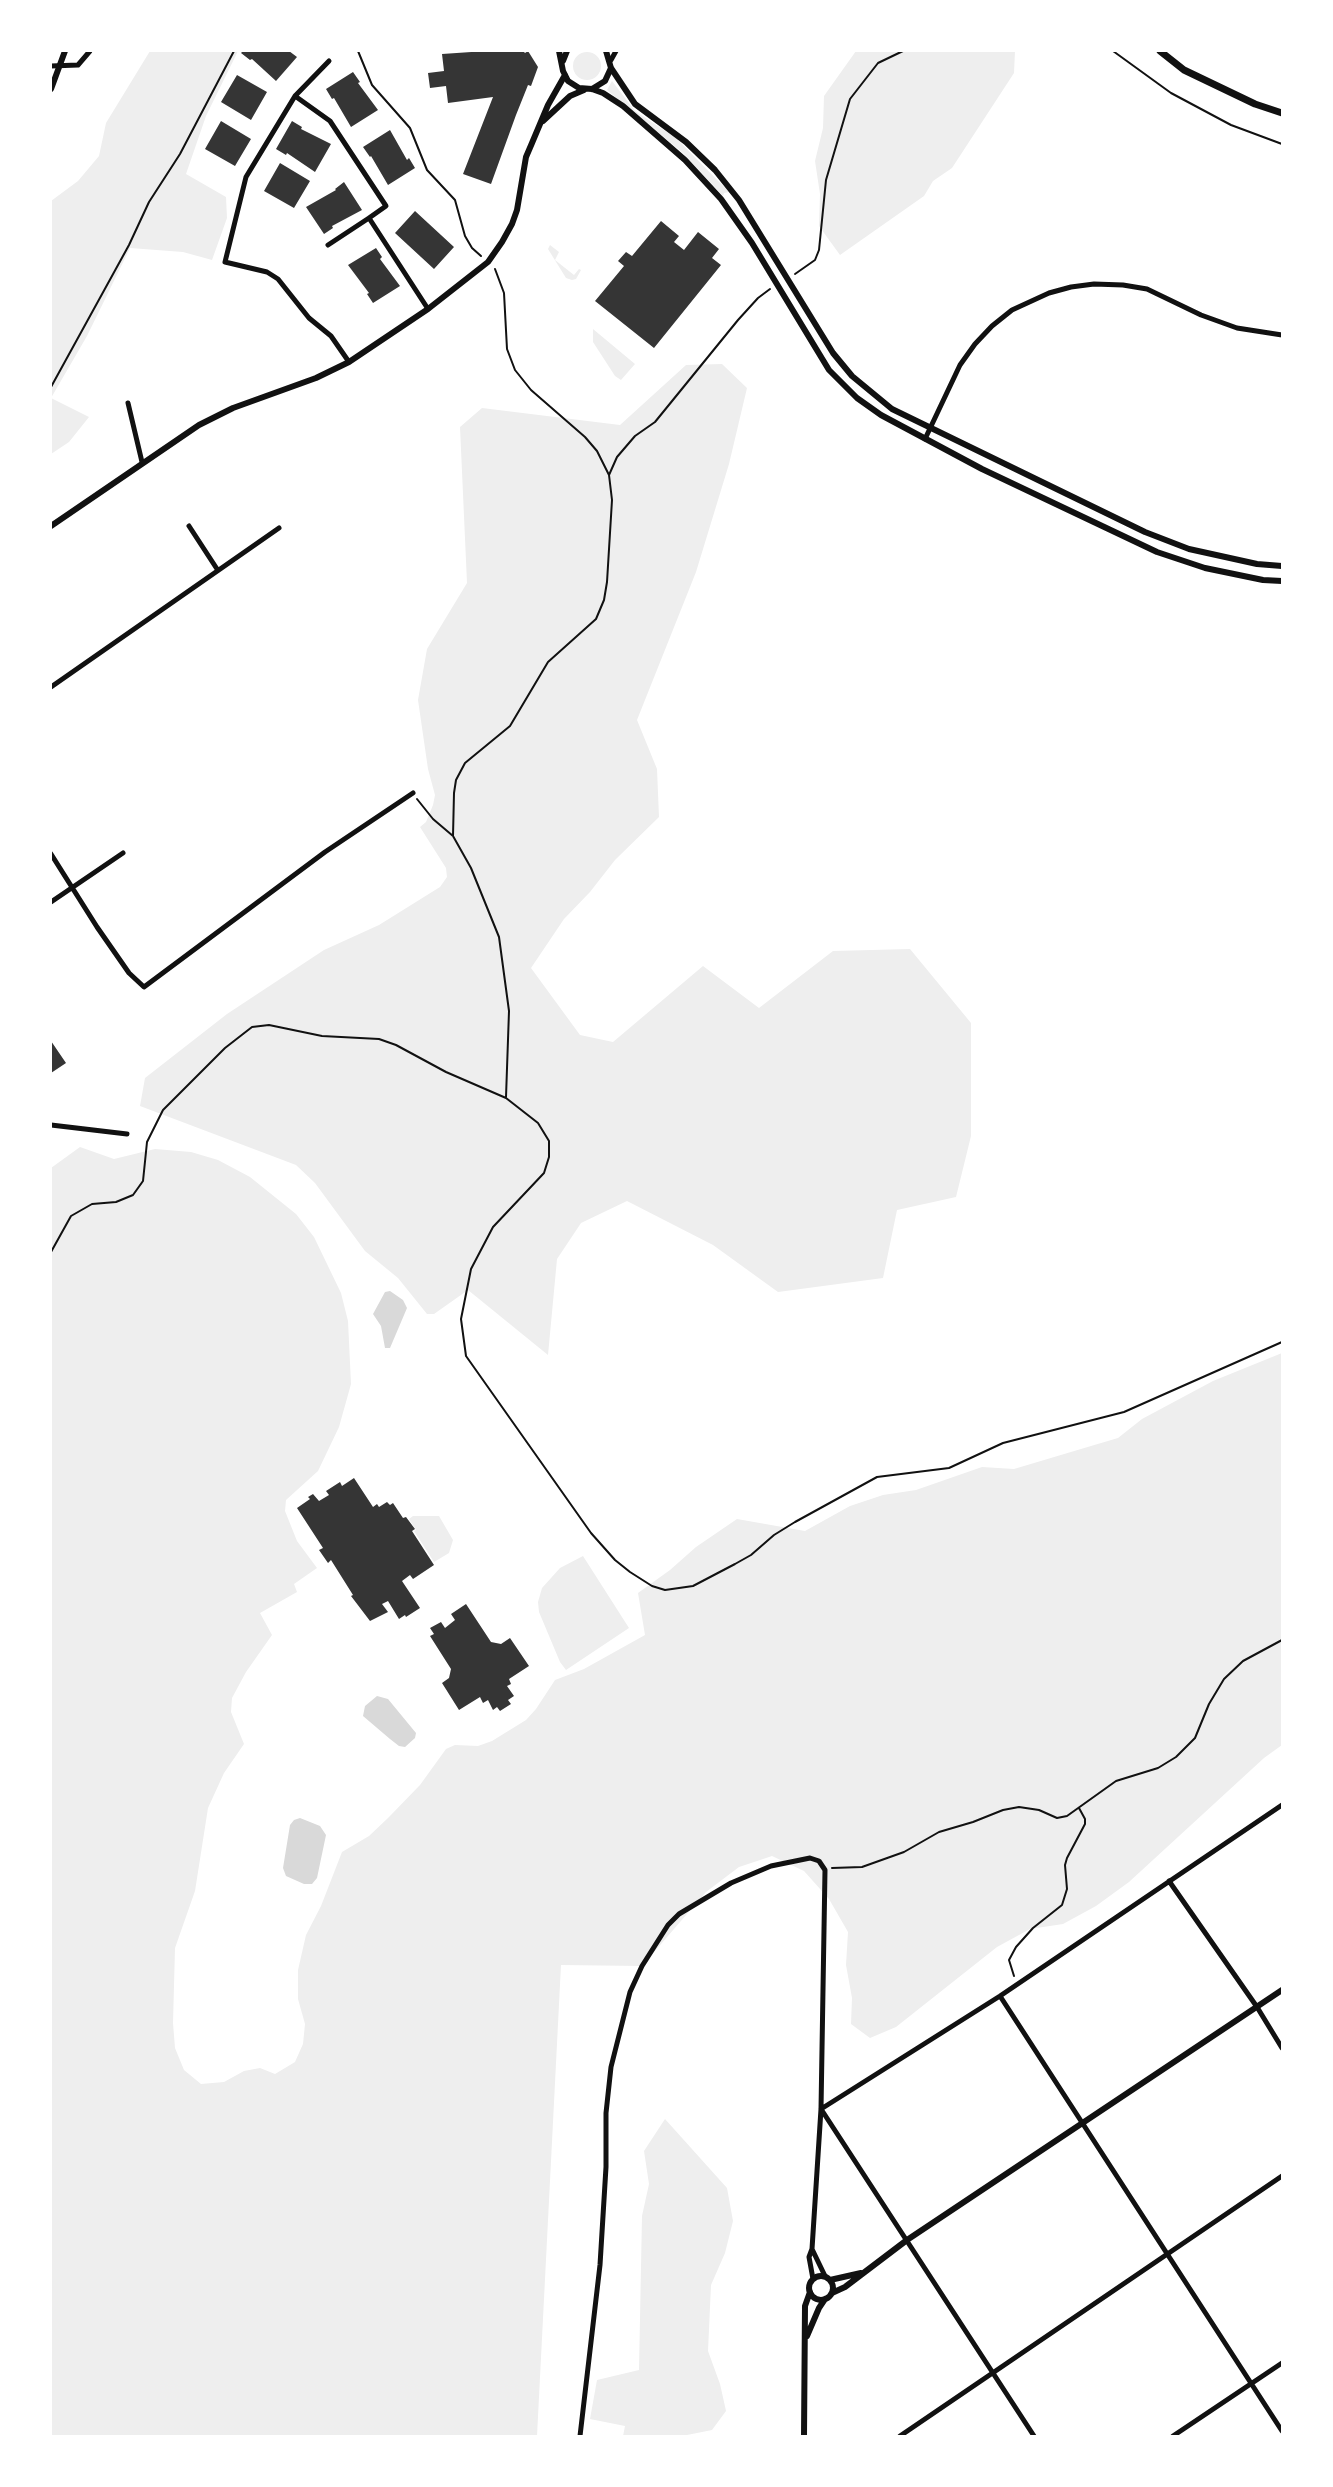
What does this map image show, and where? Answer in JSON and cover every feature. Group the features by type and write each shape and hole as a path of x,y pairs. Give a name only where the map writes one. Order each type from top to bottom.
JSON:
{"main road":[{"path":"1160,51 1184,70 1255,104 1282,113"}],"street":[{"path":"51,89 65,51"},
{"path":"51,65 78,65 89,51"},
{"path":"559,51 565,75 573,85 603,93 631,113 685,160 721,199 752,243 818,354 843,386 881,415 982,469 1157,552 1205,568 1263,580 1282,580"},
{"path":"563,61 567,51"},
{"path":"606,51 635,104 686,142 715,170 739,200 833,353 852,376 892,409 1145,532 1189,549 1257,564 1282,566"},
{"path":"542,122 570,96 605,81 616,51"},
{"path":"329,61 295,96 246,177 225,262 267,272 278,279 309,318 331,336 349,362"},
{"path":"51,526 212,417 316,378 349,362 428,309 488,262 502,242 517,210 527,158 548,105 565,75"},
{"path":"295,96 330,121 386,206 328,245"},
{"path":"369,218 428,309"},
{"path":"925,439 960,365 992,326 1027,302 1071,287 1123,285 1147,289 1201,315 1237,328 1282,335"},
{"path":"128,402 142,462"},
{"path":"190,526 218,569"},
{"path":"51,687 279,528"},
{"path":"51,853 70,888 130,973 144,986 325,852 412,793"},
{"path":"51,902 124,853"},
{"path":"51,1125 127,1134"},
{"path":"821,2109 1000,1996 1282,1805"},
{"path":"580,2436 600,2265 606,2167 606,2113 611,2067 630,1992 661,1935 679,1914 731,1883 771,1866 810,1858 819,1861 825,1870 821,2109 812,2249 809,2257 813,2279 805,2306 804,2436"},
{"path":"1168,1881 1257,2007 1282,2048"},
{"path":"806,2338 819,2308 832,2293 845,2287 906,2240 1282,1990"},
{"path":"1000,1996 1282,2431"},
{"path":"821,2109 1034,2436"},
{"path":"900,2436 1282,2176"},
{"path":"812,2249 833,2288 832,2293"},
{"path":"813,2279 861,2273"},
{"path":"810,2292 816,2299 825,2299"},
{"path":"1173,2436 1282,2363"}],"path":[{"path":"51,387 129,245 149,202 180,154 234,51"},
{"path":"358,51 372,85 410,128 427,170 455,200 465,236 479,255"},
{"path":"795,274 815,260 819,250 826,180 850,99 878,63 903,51"},
{"path":"1113,51 1171,93 1231,125 1282,144"},
{"path":"453,836 456,780 465,762 510,726 548,662 596,619 604,600 607,582 612,500 610,475 597,451 585,437 531,390 515,370 507,349 503,293 496,270"},
{"path":"610,475 617,457 635,436 655,422 738,320 770,289"},
{"path":"412,793 433,819 453,836 471,868 499,937 509,1011 506,1098"},
{"path":"51,1252 71,1216 92,1205 116,1202 133,1195 144,1181 147,1142 163,1110 225,1048 242,1033 259,1025 322,1036 379,1039 397,1045 446,1072 506,1098 538,1123 550,1141 549,1157 544,1173 493,1227 471,1269 461,1319 466,1356 591,1533 615,1560 652,1586 665,1590 693,1586 751,1555 794,1522 877,1477 950,1468 1003,1443 1124,1412 1282,1342"},
{"path":"825,1870 862,1867 904,1852 939,1832 1003,1810 1019,1807 1057,1818 1067,1816 1116,1781 1158,1768 1177,1757 1195,1738 1209,1704 1224,1679 1243,1661 1282,1640"},
{"path":"1018,1983 1009,1960 1023,1938 1062,1905 1067,1889 1065,1865 1085,1819 1079,1808"}],"shaded area":[{"path":"150,51 238,51 206,116 186,174 226,197 227,218 212,260 183,252 130,248 87,336 51,398 51,201 78,181 99,156 106,123"},
{"path":"856,51 1015,51 1014,73 952,168 933,181 924,196 840,255 819,226 820,194 815,161 823,128 824,96"},
{"path":"587,52 597,56 601,66 597,76 587,80 577,76 573,66 577,56"},
{"path":"612,81 635,111 676,138 729,192 723,196 683,153 607,90"},
{"path":"550,245 559,252 555,260 574,275 581,270 576,279 566,278 548,249"},
{"path":"593,329 635,364 621,380 615,376 593,342"},
{"path":"722,364 747,388 729,464 696,572 637,720 657,769 659,817 615,860 564,919 531,968 580,1035 613,1042 703,966 759,1008 833,951 910,949 971,1023 971,1136 956,1197 897,1210 883,1278 778,1292 713,1245 627,1201 581,1223 557,1259 548,1355 468,1290 434,1314 427,1314 398,1278 365,1251 315,1183 296,1165 140,1106 145,1078 227,1014 324,950 379,925 440,887 447,877 446,868 420,827 426,822 435,795 428,769 418,700 427,649 467,583 460,427 482,408 620,425 686,365"},
{"path":"51,398 89,417 69,442 51,454"},
{"path":"80,1147 114,1159 155,1149 191,1152 218,1160 250,1177 296,1214 314,1237 341,1293 348,1321 351,1384 339,1427 318,1471 286,1500 285,1511 297,1541 317,1568 294,1584 297,1592 260,1613 272,1635 246,1672 232,1698 231,1712 244,1744 224,1773 208,1808 195,1891 175,1948 175,2048 184,2070 201,2084 224,2082 244,2071 260,2068 275,2074 295,2062 303,2044 305,2024 298,1999 298,1970 306,1935 321,1906 342,1852 369,1836 388,1818 420,1785 446,1749 455,1745 478,1746 492,1741 526,1720 555,1680 584,1669 645,1635 638,1593 696,1547 737,1519 805,1531 850,1506 883,1495 916,1490 982,1467 1014,1469 1118,1438 1142,1419 1213,1381 1282,1353 1282,1745 1264,1758 1129,1882 1096,1906 1063,1924 1030,1929 997,1947 896,2027 870,2038 851,2024 852,1998 846,1965 848,1932 829,1899 804,1871 772,1856 739,1867 706,1892 642,1966 561,1965 537,2436 51,2436 51,1168"},
{"path":"390,1291 403,1300 407,1308 390,1348 385,1348 381,1326 373,1314 385,1292"},
{"path":"413,1516 439,1516 453,1540 449,1553 434,1562 414,1531 416,1530 409,1519"},
{"path":"583,1556 629,1628 566,1670 539,1612 538,1602 542,1588 560,1568"},
{"path":"377,1696 388,1699 416,1733 415,1738 405,1747 399,1746 363,1716 365,1706"},
{"path":"300,1818 320,1826 326,1835 317,1878 312,1884 304,1884 286,1876 283,1868 290,1825"},
{"path":"665,2119 727,2188 733,2221 725,2253 711,2285 708,2351 726,2411 712,2430 682,2436 623,2436 625,2426 590,2419 597,2380 639,2370 642,2216 649,2184 644,2151"}],"building":[{"path":"289,51 297,57 276,81 252,59 241,53"},
{"path":"528,51 538,67 531,86 528,85 491,184 463,174 493,97 448,103 446,86 430,88 428,73 444,71 442,54"},
{"path":"353,72 378,110 351,127 326,89"},
{"path":"237,75 267,92 251,120 221,102"},
{"path":"221,121 251,139 235,166 205,149"},
{"path":"292,121 302,127 301,129 331,144 315,172 287,153 286,155 276,149"},
{"path":"390,130 407,160 409,158 415,168 388,185 363,147"},
{"path":"280,163 310,181 294,208 264,191"},
{"path":"344,182 362,210 332,226 333,228 324,234 306,207 336,190"},
{"path":"415,211 454,247 434,269 395,233"},
{"path":"661,221 679,236 674,242 684,250 698,232 719,249 712,258 721,265 654,348 595,301 624,266 618,261 626,252 632,256"},
{"path":"376,248 382,257 380,259 400,286 373,303 367,294 369,293 348,265"},
{"path":"51,1041 66,1063 51,1073"},
{"path":"354,1478 373,1507 387,1502 390,1505 393,1503 403,1518 406,1517 434,1565 413,1579 410,1575 402,1581 420,1608 406,1617 405,1615 399,1619 388,1601 382,1604 388,1612 370,1621 351,1596 353,1595 331,1560 328,1563 319,1550 323,1548 297,1508 313,1494 319,1501 329,1495 326,1491 340,1482 342,1486"},
{"path":"466,1604 491,1642 501,1644 510,1638 529,1666 509,1679 511,1684 507,1686 514,1696 508,1700 511,1704 500,1711 497,1707 493,1710 488,1700 483,1703 480,1697 459,1710 442,1683 449,1678 451,1669 430,1636 434,1634 430,1628 441,1622 445,1628 455,1620 451,1614"}]}
